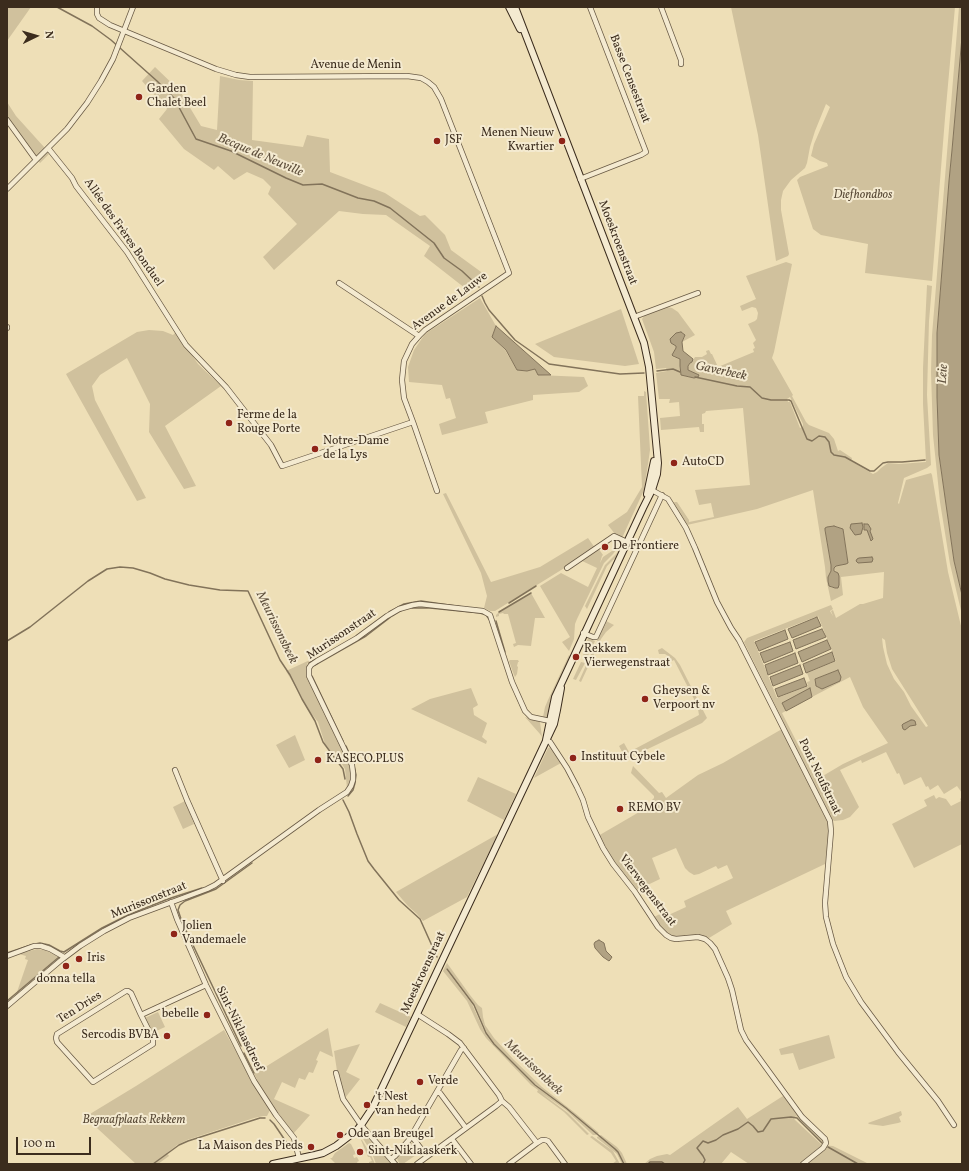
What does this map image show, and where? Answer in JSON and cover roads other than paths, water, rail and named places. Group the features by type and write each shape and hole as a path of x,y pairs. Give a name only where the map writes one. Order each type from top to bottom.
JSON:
{"main road":[{"name":"Moeskroenstraat","path":"509,7 532,54"},
{"name":"Moeskroenstraat","path":"515,7 644,343 648,363 656,445 650,489 643,508 583,633 555,696 546,740"},
{"name":"Moeskroenstraat","path":"273,1164 323,1153 336,1146 362,1126 373,1107 546,740 556,717 562,680"}],"street":[{"name":"Avenue de Menin","path":"97,7 97,14 99,18 110,25 216,69 236,75 406,76 421,78 428,82 434,87 441,99 509,272"},
{"path":"7,189 67,129 87,103 104,75 116,51 132,7"},
{"name":"Basse Censestraat","path":"580,179 646,152 590,7"},
{"path":"661,7 681,60 681,64"},
{"path":"7,120 36,160"},
{"name":"Allée des Frères Bonduel","path":"48,148 127,252 179,334 192,351 229,390 271,445 282,466 413,422"},
{"name":"Avenue de Lauwe","path":"437,491 404,398 402,385 403,365 412,344 425,330 509,272"},
{"path":"339,283 419,336"},
{"path":"634,317 698,293"},
{"name":"Pont Neufstraat","path":"650,489 668,499 686,528 717,602 730,628 739,640 830,821 831,831 825,903 826,917 833,944 846,977 870,1015 938,1101 954,1125"},
{"path":"583,633 596,637 662,495"},
{"path":"567,568 614,536 627,542"},
{"name":"Murissonstraat","path":"7,1006 64,957 80,946 129,918 208,889 223,881 319,810 349,790 353,773 352,765 309,676 309,668 317,661 358,638 387,616 399,609 412,604 420,604 484,612 490,615 512,682 525,711 531,717 550,721"},
{"name":"Vierwegenstraat","path":"546,740 550,742 567,768 583,800 588,817 603,848 613,864 635,892 658,928 671,938 698,937 705,939 715,949 728,978 741,1030 746,1040 802,1117 825,1139 825,1145 803,1164"},
{"path":"175,770 223,881"},
{"name":"Sint-Niklaasdreef","path":"171,902 206,985 254,1081 276,1115 294,1138 299,1158"},
{"path":"7,956 34,946 41,946 50,948 64,957"},
{"path":"141,1016 206,985"},
{"name":"Ten Dries","path":"126,991 131,993 141,1016 153,1040 153,1044 93,1082 56,1042 57,1034 126,991"},
{"path":"417,1014 455,1039 464,1048 502,1101 509,1107 536,1143"},
{"path":"391,1159 411,1137 461,1050 464,1048"},
{"path":"336,1074 343,1099 362,1126 395,1164"},
{"path":"437,1092 440,1093 466,1128"},
{"path":"417,1164 502,1101"},
{"path":"411,1137 421,1148 426,1157"},
{"path":"452,1139 471,1164"},
{"path":"509,1164 542,1140 548,1141 565,1164"}],"water":[{"name":"Leie","path":"962,37 962,595 954,561 939,455 937,333"},
{"path":"496,326 551,375 538,375 535,369 527,371 517,370 506,350 492,337"},
{"path":"681,332 685,335 682,342 683,351 693,359 688,366 688,370 699,375 698,377 694,378 681,375 680,359 672,355 676,346 671,343 670,339 676,333"},
{"path":"862,523 863,527 861,534 855,535 850,528 851,524"},
{"path":"864,524 868,524 871,529 870,531 873,539 871,541 867,530 864,530"},
{"path":"834,526 843,529 848,563 836,566 834,568 834,571 838,573 839,576 838,588 829,586 828,581 831,565 825,528"},
{"path":"872,557 872,562 858,563 856,561 859,558"},
{"path":"817,617 821,626 792,638 788,629"},
{"path":"822,629 826,637 796,649 793,640"},
{"path":"785,630 788,639 759,651 755,642"},
{"path":"827,640 831,649 802,662 798,652"},
{"path":"790,642 793,651 764,663 760,653"},
{"path":"832,652 835,661 806,673 803,664"},
{"path":"795,653 798,663 768,675 765,665"},
{"path":"800,665 803,674 773,686 770,677"},
{"path":"838,670 841,677 840,681 822,689 816,686 815,679"},
{"path":"804,678 807,686 778,697 775,689"},
{"path":"810,688 812,697 786,711 782,703"},
{"path":"911,720 915,721 916,725 910,726 905,730 903,729 902,725"},
{"path":"599,940 604,943 606,951 612,957 609,961 595,948 595,942"}],"waterway":[{"name":"Becque de Neuville","path":"57,7 92,26 111,40 157,81 174,98 196,139 231,151 303,185 322,184 358,198 374,201 390,208 434,243 444,258 462,271 479,287"},
{"path":"482,296 489,310 515,340 549,364 620,374 644,373"},
{"name":"Gaverbeek","path":"657,371 673,369 680,372"},
{"name":"Gaverbeek","path":"695,377 737,386 750,387 762,398 791,401 807,439 812,441 819,436 825,437 829,442 831,452 834,455 845,457 870,471 874,471 883,463 925,460"},
{"name":"Meurissonsbeek","path":"7,641 30,627 88,581 107,569 120,567 133,568 165,579 189,585 220,590 248,591 280,660 290,675 315,721 323,742 343,769 345,779"},
{"path":"509,603 536,586"},
{"path":"499,612 531,593"},
{"path":"389,612 404,604 421,601 463,607"},
{"path":"412,608 430,608 480,613 486,615 489,619"},
{"path":"315,665 366,636 402,610"},
{"path":"496,621 505,652"},
{"path":"309,663 329,652"},
{"path":"312,676 343,741"},
{"path":"346,746 349,753"},
{"path":"348,796 353,790 355,783 356,775 354,766"},
{"name":"Meurissonbeek","path":"343,800 368,861 399,900 420,919 437,957"},
{"path":"241,1046 182,922 178,910 180,905 185,901 216,889 252,863"},
{"path":"35,944 40,943 49,945 64,952 102,928 128,915 168,899 202,888"},
{"path":"7,953 31,945"},
{"path":"7,1001 59,957 58,955"},
{"name":"Meurissonbeek","path":"447,969 474,1005 486,1033 494,1044 535,1085 566,1108 615,1149 624,1164"},
{"path":"244,1053 254,1073"},
{"path":"703,1164 705,1160 697,1148 703,1141 708,1143 716,1140 748,1122 758,1132 763,1131 771,1119 791,1117 797,1118 822,1143"},
{"path":"153,1164 179,1145 188,1141 260,1118 265,1118"},
{"path":"270,1120 291,1149"},
{"path":"828,1147 858,1164"},
{"path":"648,1164 650,1162 662,1162 665,1164"}],"place":[{"name":"Garden Chalet Beel","path":"139,97"},
{"name":"JSF","path":"437,141"},
{"name":"Menen Nieuw Kwartier","path":"562,141"},
{"name":"Ferme de la Rouge Porte","path":"229,423"},
{"name":"Notre-Dame de la Lys","path":"315,449"},
{"name":"AutoCD","path":"674,463"},
{"name":"De Frontiere","path":"605,547"},
{"name":"Rekkem Vierwegenstraat","path":"576,657"},
{"name":"Gheysen & Verpoort nv","path":"645,699"},
{"name":"Instituut Cybele","path":"573,758"},
{"name":"KASECO.PLUS","path":"318,760"},
{"name":"REMO BV","path":"620,809"},
{"name":"Jolien Vandemaele","path":"174,934"},
{"name":"Iris","path":"79,959"},
{"name":"donna tella","path":"66,966"},
{"name":"bebelle","path":"207,1015"},
{"name":"Sercodis BVBA","path":"167,1036"},
{"name":"Verde","path":"420,1082"},
{"name":"'t Nest van heden","path":"367,1105"},
{"name":"Ode aan Breugel","path":"340,1135"},
{"name":"La Maison des Pieds","path":"311,1147"},
{"name":"Sint-Niklaaskerk","path":"360,1152"}],"park label":[{"name":"Diefhondbos","path":"863,196"},
{"name":"Begraafplaats Rekkem","path":"134,1121"}]}
